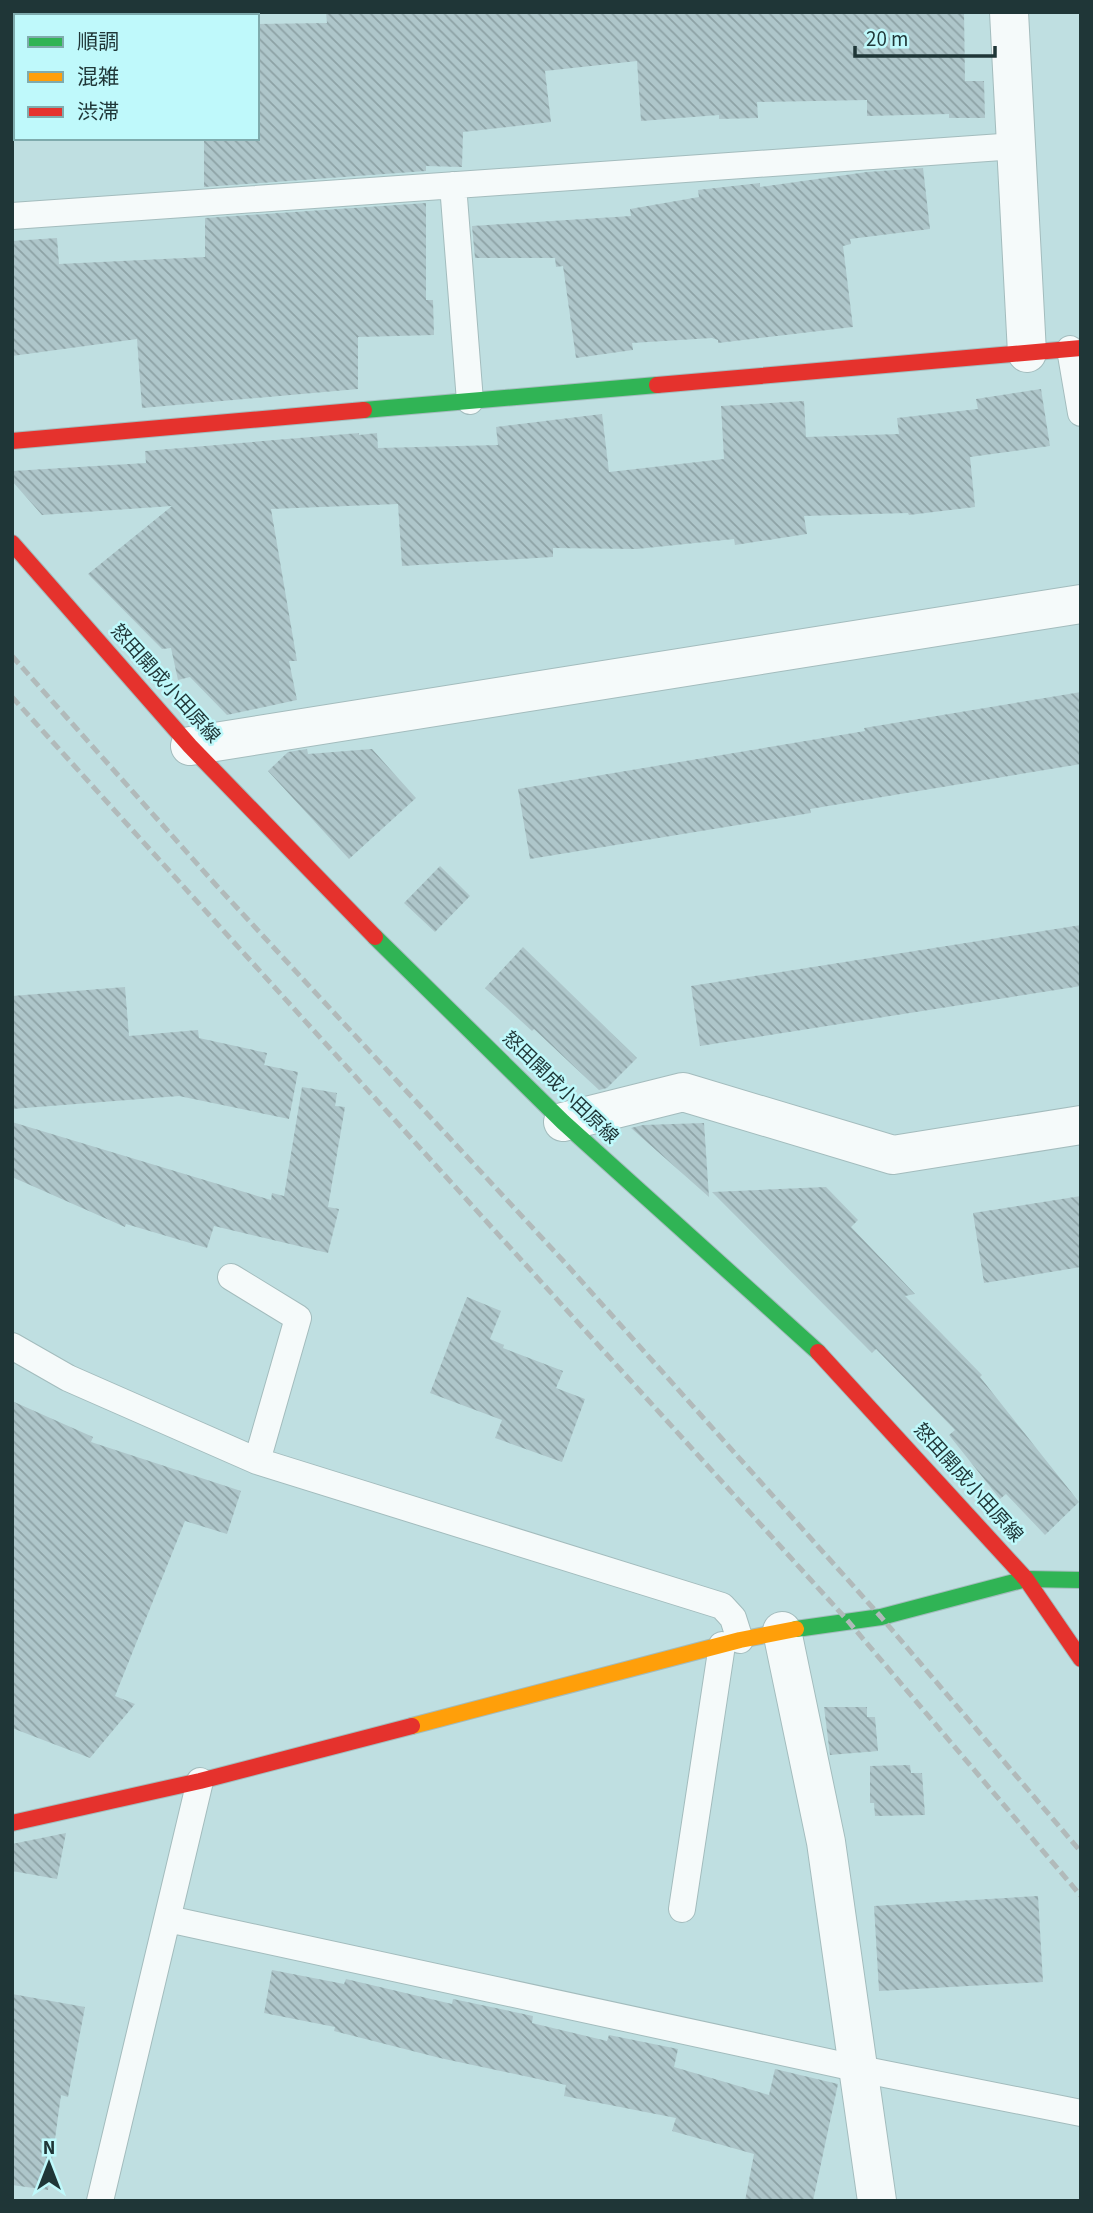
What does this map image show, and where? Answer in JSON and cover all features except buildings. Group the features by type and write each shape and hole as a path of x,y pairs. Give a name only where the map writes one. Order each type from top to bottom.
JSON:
{"street":[{"path":"1009,12 1027,353"},
{"path":"12,441 1076,349"},
{"name":"怒田開成小田原線","path":"12,543 190,746 376,938 563,1122 812,1345 1026,1579 1081,1659"},
{"path":"190,746 1081,604"},
{"path":"563,1122 683,1092 893,1155 1081,1125"},
{"path":"12,1823 200,1781 731,1642 782,1631 881,1617 1026,1579 1081,1580"},
{"path":"782,1631 826,1842 877,2201"}],"lane":[{"path":"12,216 1016,146"},
{"path":"453,185 470,401"},
{"path":"1076,349 1081,413"},
{"path":"231,1277 299,1318 257,1461"},
{"path":"12,1346 68,1377 257,1461 722,1606 733,1618 731,1642 682,1909"},
{"path":"100,2201 200,1781"},
{"path":"168,1919 860,2069 1081,2113"}],"railway":[{"path":"12,656 216,885 567,1265 881,1617 1081,1852"},
{"path":"12,697 848,1621 1081,1896"}],"traffic: fast":[{"path":"364,410 657,385"},
{"path":"375,937 563,1122 818,1352"},
{"path":"796,1629 881,1617 1026,1579 1081,1580"}],"traffic: slow":[{"path":"412,1726 740,1640 796,1629"}],"traffic: jam":[{"path":"657,385 1081,348"},
{"path":"12,441 364,410"},
{"path":"12,543 190,746 375,937"},
{"path":"818,1352 1026,1579 1081,1659"},
{"path":"12,1823 200,1781 412,1726"}]}
